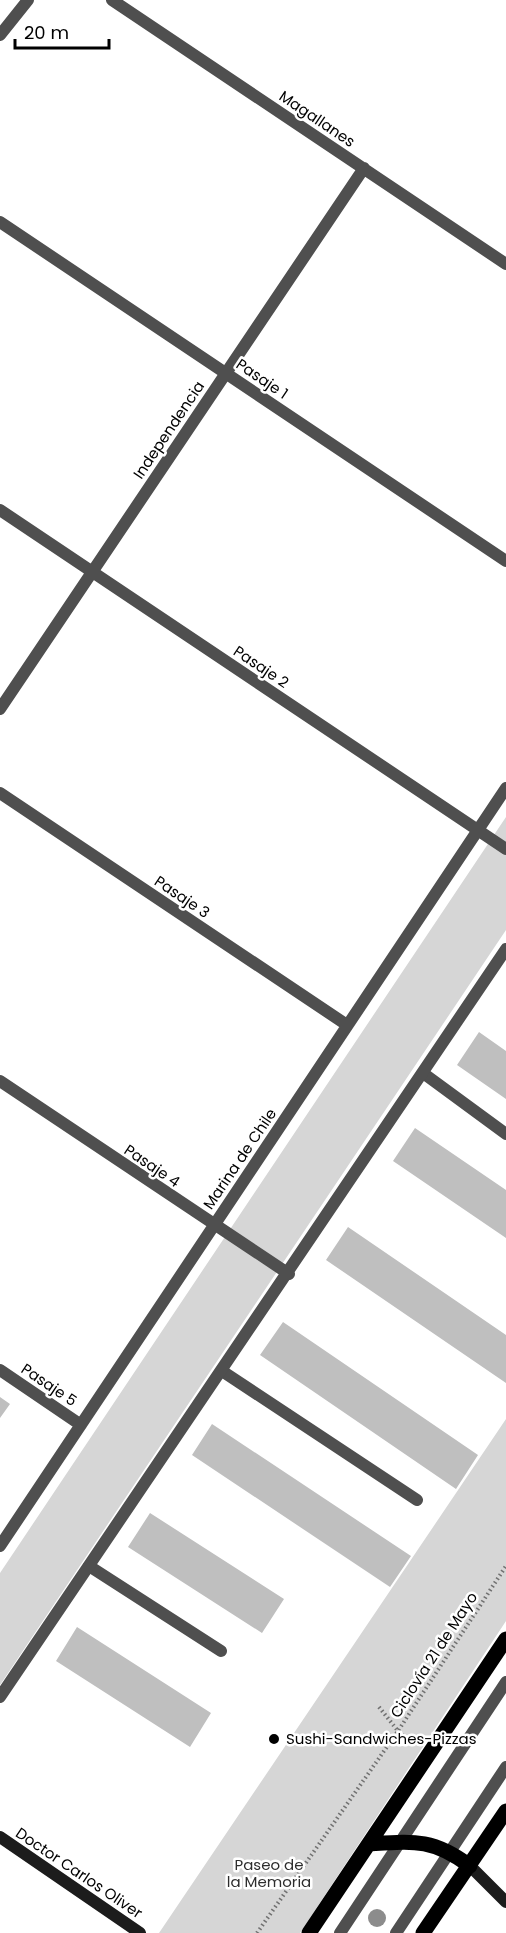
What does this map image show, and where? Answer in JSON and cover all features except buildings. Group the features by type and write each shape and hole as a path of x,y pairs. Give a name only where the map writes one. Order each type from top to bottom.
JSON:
{"main road":[{"path":"309,1933 506,1639"},
{"path":"423,1933 506,1811"},
{"path":"369,1844 401,1842 437,1845 450,1851 470,1866"}],"street":[{"path":"0,35 27,0"},
{"name":"Magallanes","path":"112,0 506,264"},
{"name":"Independencia","path":"0,709 364,168"},
{"name":"Pasaje 1","path":"0,222 506,561"},
{"name":"Pasaje 2","path":"0,510 506,849"},
{"name":"Marina de Chile","path":"0,1546 506,789"},
{"name":"Pasaje 3","path":"0,793 347,1025"},
{"path":"0,1697 289,1274 506,949"},
{"path":"423,1073 506,1134"},
{"name":"Pasaje 4","path":"0,1081 213,1226 289,1274"},
{"name":"Pasaje 5","path":"0,1370 81,1425"},
{"path":"222,1371 417,1500"},
{"path":"89,1566 221,1651"},
{"path":"340,1933 506,1682"},
{"path":"396,1933 506,1767"},
{"name":"Doctor Carlos Oliver","path":"0,1837 140,1933"},
{"path":"470,1866 506,1902"}],"path":[{"name":"Ciclovía 21 de Mayo","path":"257,1933 398,1731 506,1566"},
{"path":"379,1707 398,1731 427,1755"}],"green space":[{"path":"506,817 506,930 0,1685 0,1573"},
{"name":"Paseo de la Memoria","path":"506,1419 506,1621 300,1933 159,1933"}],"place":[{"name":"Sushi-Sandwiches-Pizzas","path":"274,1739"}]}
